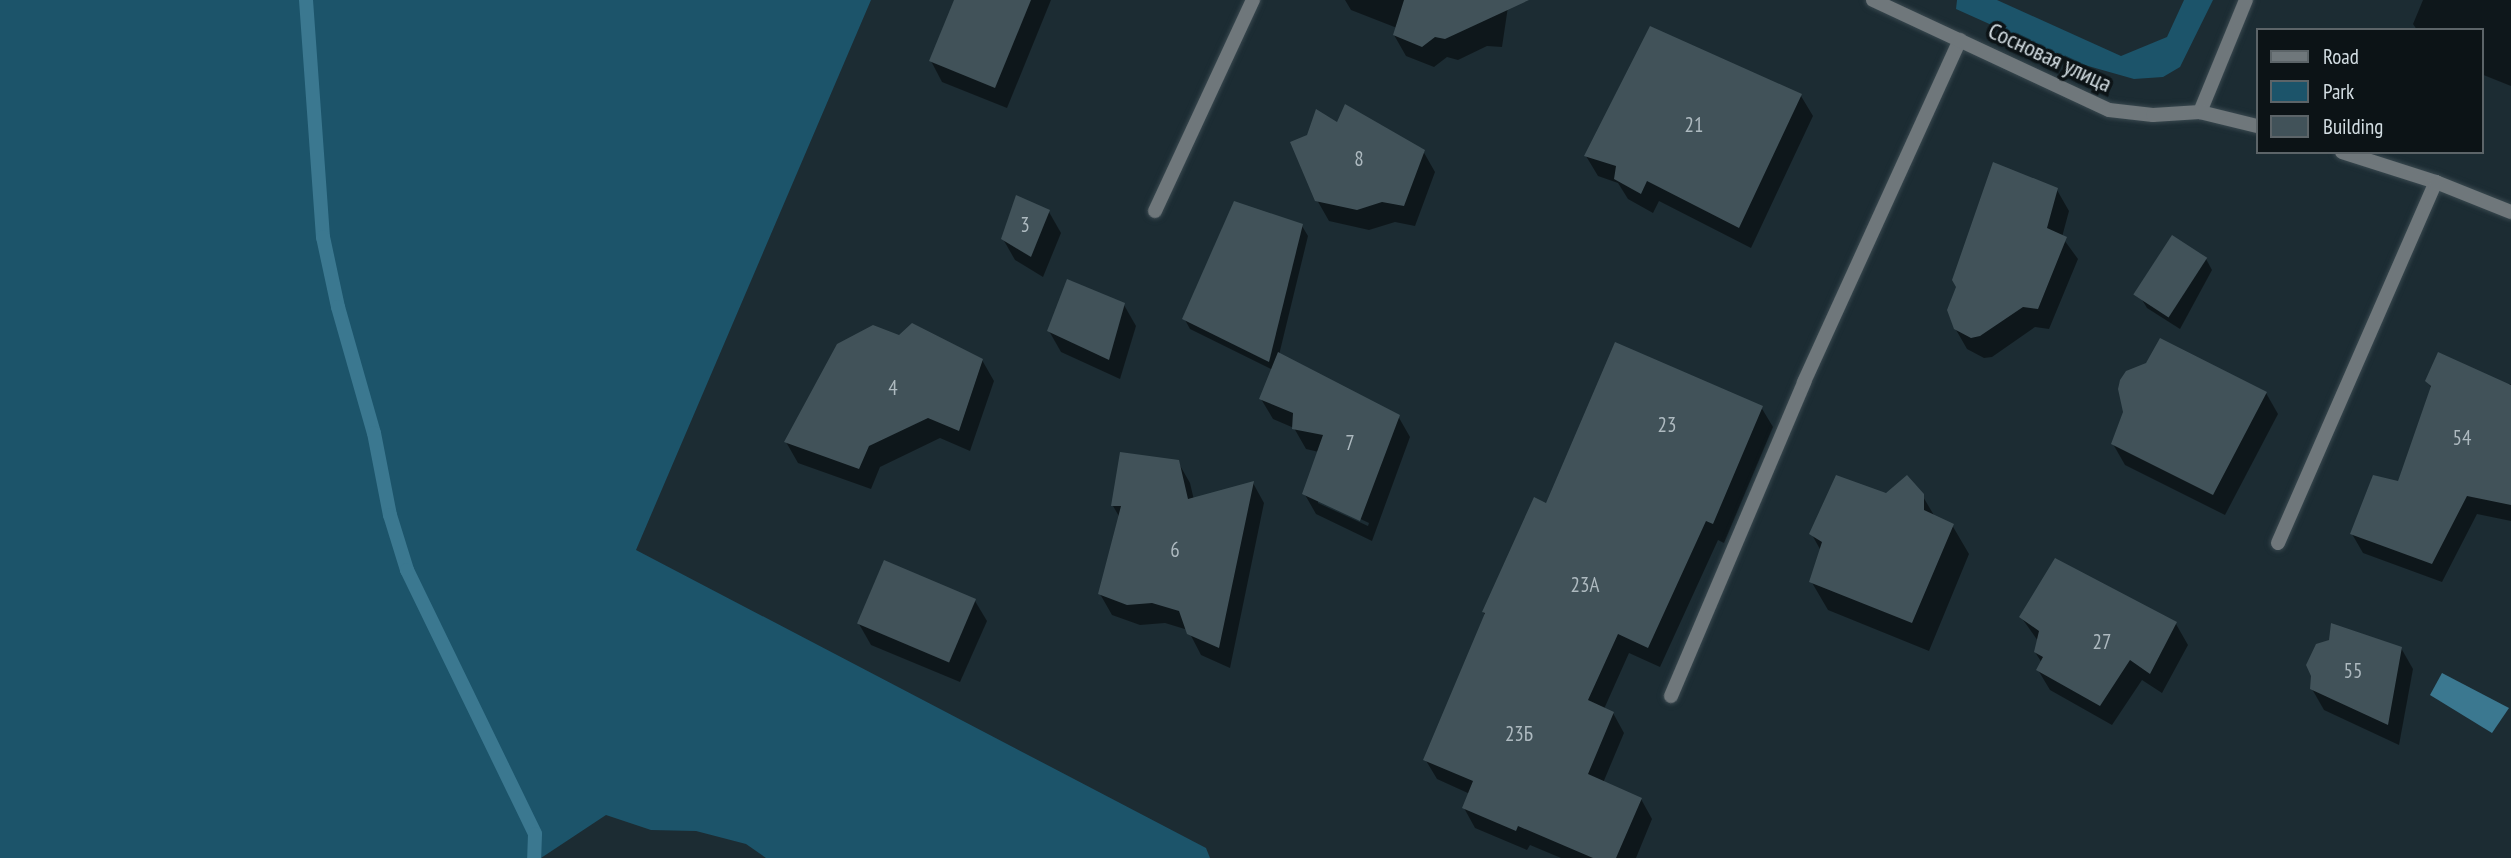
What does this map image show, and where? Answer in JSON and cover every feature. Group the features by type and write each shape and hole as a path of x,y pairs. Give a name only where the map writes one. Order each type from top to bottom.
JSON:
{"street":[{"path":"1155,211 1253,0"},
{"name":"Сосновая улица","path":"1873,0 2109,110 2152,115 2200,112 2256,126"},
{"path":"2200,112 2246,0"},
{"path":"1671,696 1804,382 1961,40"},
{"path":"2348,154 2436,182 2511,212"},
{"path":"2278,543 2436,182"}],"green space":[{"path":"0,0 871,0 636,550 1206,848 1210,858 766,858 746,844 696,831 651,830 606,815 541,858 0,858"},
{"path":"1957,0 1997,0 2121,56 2167,37 2184,0 2213,0 2180,67 2163,77 2134,79 2074,62 1956,9"}],"shaded area":[{"path":"2442,673 2509,708 2492,733 2430,695"}],"building":[{"path":"954,0 1031,0 995,88 929,61"},
{"path":"1404,0 1529,0 1445,39 1435,37 1422,47 1393,35"},
{"path":"1650,26 1802,94 1739,228 1647,181 1641,194 1614,179 1616,166 1584,156"},
{"path":"1345,104 1425,150 1404,206 1382,202 1357,210 1315,201 1290,142 1307,135 1316,109 1337,122"},
{"path":"1993,162 2058,188 2047,228 2067,237 2038,309 2023,307 1980,336 1971,338 1954,329 1947,310 1956,287 1952,280"},
{"path":"1016,195 1050,210 1031,257 1001,239"},
{"path":"1234,201 1303,224 1269,362 1182,319"},
{"path":"2172,235 2207,258 2169,317 2133,295"},
{"path":"1067,279 1125,303 1109,360 1047,331"},
{"path":"912,323 983,359 959,431 928,418 869,446 859,469 784,442 837,344 873,325 899,335"},
{"path":"2160,338 2267,392 2213,495 2111,444 2123,412 2118,389 2120,380 2126,371 2146,363"},
{"path":"1615,342 1763,406 1713,524 1706,521 1648,648 1618,634 1588,700 1614,712 1588,774 1642,798 1616,858 1593,858 1518,826 1516,831 1462,808 1473,781 1423,760 1485,613 1482,612 1534,497 1546,503"},
{"path":"1278,352 1400,415 1360,521 1302,494 1323,435 1292,429 1293,413 1259,399"},
{"path":"2438,352 2511,385 2511,505 2467,496 2432,564 2350,534 2373,475 2398,481 2431,386 2425,381"},
{"path":"1120,452 1179,460 1188,499 1254,481 1219,648 1187,634 1179,611 1152,603 1127,605 1098,594 1121,506 1111,506"},
{"path":"1836,475 1886,493 1907,475 1924,494 1924,510 1954,524 1912,623 1809,582 1822,542 1809,534"},
{"path":"2055,558 2177,622 2150,674 2130,660 2100,706 2036,670 2043,657 2034,652 2039,631 2019,617"},
{"path":"884,560 976,599 949,663 857,624"},
{"path":"2331,623 2402,647 2388,725 2310,689 2311,676 2306,665 2316,644 2329,640"}],"waterway":[{"path":"306,0 323,237 338,307 374,433 390,515 407,570 535,834 534,858"}]}
